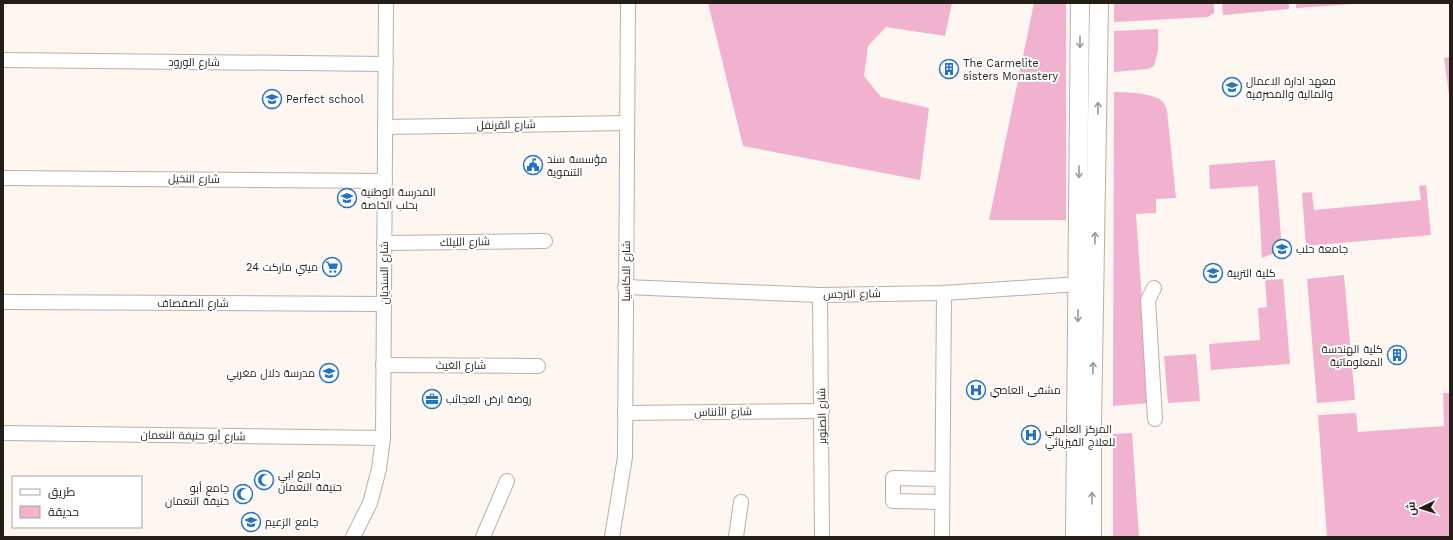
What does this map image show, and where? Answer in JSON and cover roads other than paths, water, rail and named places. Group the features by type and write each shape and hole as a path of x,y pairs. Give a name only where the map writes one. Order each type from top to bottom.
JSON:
{"main road":[{"path":"1075,537 1079,284 1080,3"},
{"path":"1092,537 1092,424 1098,3"}],"street":[{"name":"شارع السنديان","path":"353,537 370,503 379,469 383,438 386,3"},
{"name":"شارع الاكاسيا","path":"612,537 625,457 626,123 628,3"},
{"name":"شارع الورود","path":"3,60 386,64"},
{"name":"شارع القرنفل","path":"385,127 626,123"},
{"name":"شارع النخيل","path":"3,178 385,181"},
{"name":"شارع الليلك","path":"384,243 545,242"},
{"name":"شارع النرجس","path":"626,287 820,295 944,293 1079,284"},
{"path":"1154,288 1148,300 1155,419"},
{"path":"942,537 944,293"},
{"name":"شارع الصنوبر","path":"820,295 822,537"},
{"name":"شارع الصفصاف","path":"3,302 384,304"},
{"name":"شارع الغيث","path":"383,365 538,366"},
{"name":"شارع الأنناس","path":"625,413 822,411"},
{"name":"شارع أبو حنيفة النعمان","path":"3,433 383,438"},
{"path":"942,479 893,478 893,502 942,502"},
{"path":"483,537 507,481"},
{"path":"736,537 741,502"}],"place":[{"name":"The Carmelite sisters Monastery","path":"949,69"},
{"name":"معهد ادارة الاعمال والمالية والمصرفية","path":"1232,87"},
{"name":"Perfect school","path":"272,99"},
{"name":"مؤسسة سند التنموية","path":"533,165"},
{"name":"المدرسة الوطنية بحلب الخاصة","path":"347,198"},
{"name":"جامعة حلب","path":"1282,249"},
{"name":"ميني ماركت 24","path":"332,267"},
{"name":"كلية التربية","path":"1213,273"},
{"name":"كلية الهندسة المعلوماتية","path":"1397,355"},
{"name":"مدرسة دلال مغربي","path":"329,373"},
{"name":"مشفى العاصي","path":"976,390"},
{"name":"روضة ارض العجائب","path":"432,399"},
{"name":"المركز العالمي للعلاج الفيزيائي","path":"1031,435"},
{"name":"جامع ابي حنيفة النعمان","path":"264,480"},
{"name":"جامع أبو حنيفة النعمان","path":"243,494"},
{"name":"جامع الزعيم","path":"251,522"}]}
